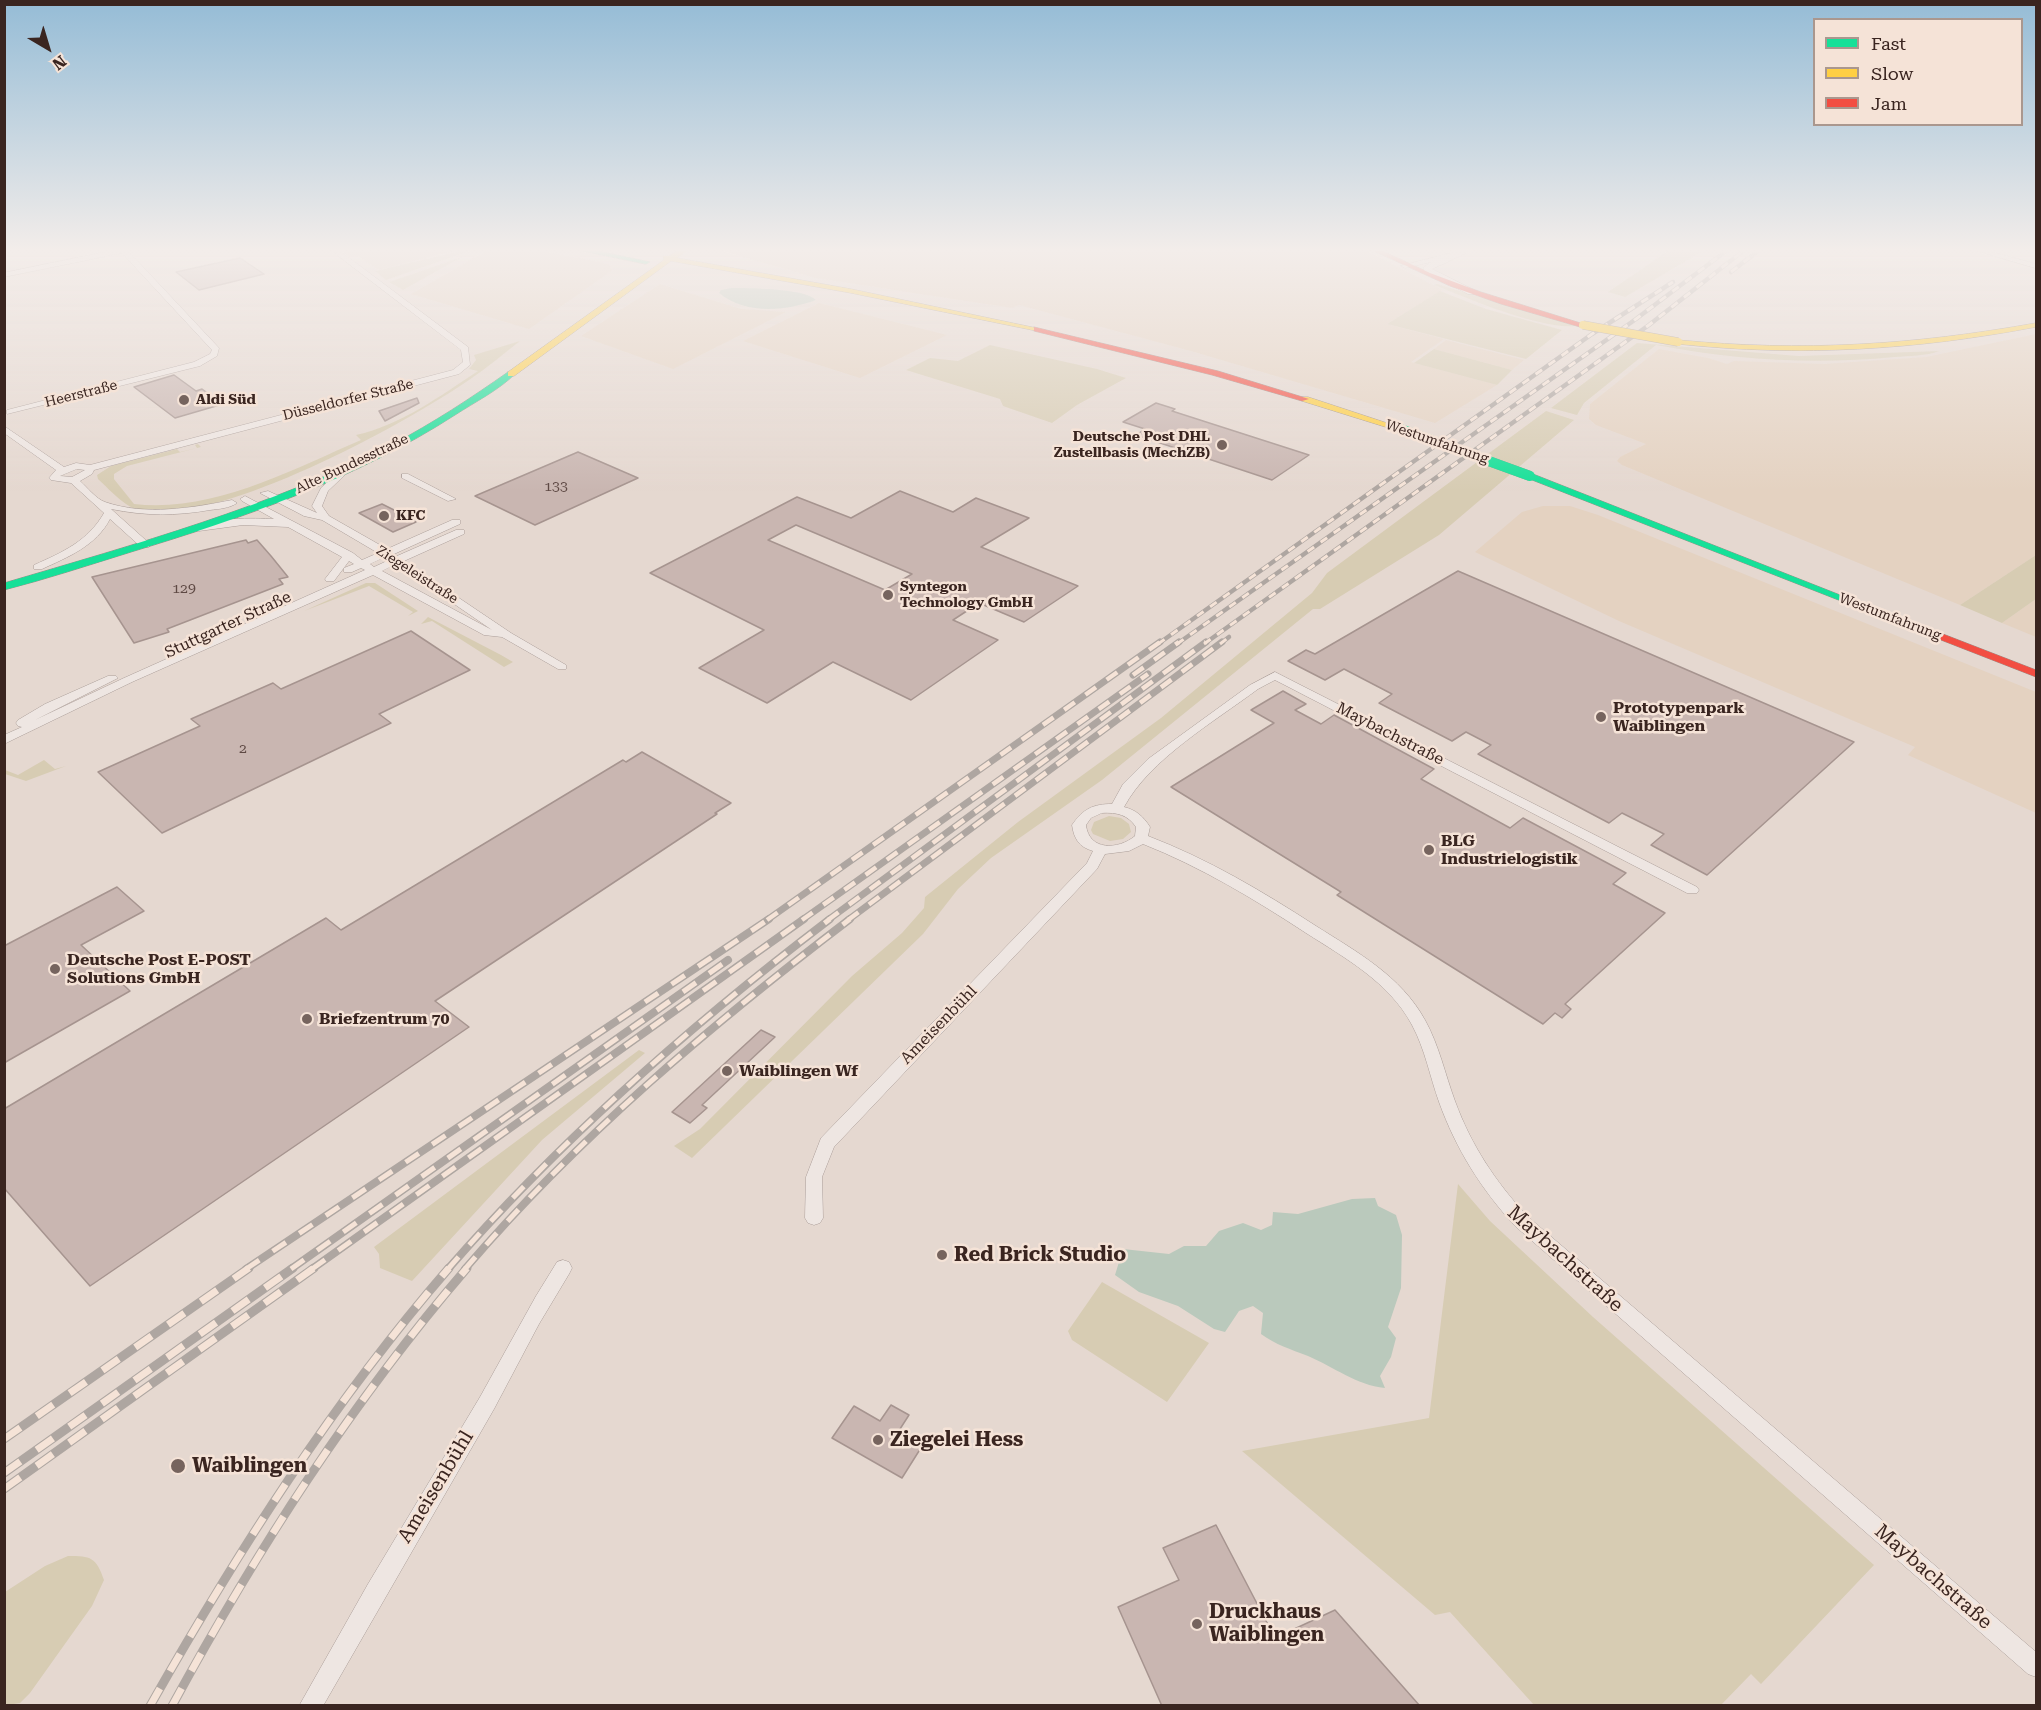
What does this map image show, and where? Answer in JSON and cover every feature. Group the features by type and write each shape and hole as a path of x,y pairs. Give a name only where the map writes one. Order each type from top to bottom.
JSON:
{"main road":[{"name":"Alte Bundesstraße","path":"4,576 194,529 345,470 415,436 456,410 557,331"},
{"name":"Westumfahrung","path":"1046,331 1219,373 1395,427 1530,476 2037,674"},
{"path":"1615,331 1678,342 1780,351 1855,352 1944,343 2004,331"},
{"name":"Alte Bundesstraße","path":"4,587 140,541 239,501 267,499 394,434 450,400 487,373"}],"street":[{"name":"Heerstraße","path":"6,414 197,364 213,356 216,350 198,331"},
{"name":"Düsseldorfer Straße","path":"90,468 456,372 467,363 465,349 441,331"},
{"path":"4,429 63,470"},
{"path":"75,466 90,468 85,476 74,480 54,478 63,470 75,466"},
{"path":"325,518 317,506 324,490 345,470"},
{"path":"405,476 451,499"},
{"path":"74,480 140,541"},
{"name":"Ziegeleistraße","path":"267,499 307,514 325,518 390,557 507,635 562,667"},
{"name":"Ziegeleistraße","path":"267,499 297,526 488,633 507,635"},
{"path":"105,508 152,514 185,512 239,501"},
{"path":"38,567 80,548 97,535 105,508"},
{"name":"Ziegeleistraße","path":"194,529 233,522 271,521 297,526"},
{"name":"Stuttgarter Straße","path":"4,740 333,582 363,563 390,557 458,527"},
{"name":"Ziegeleistraße","path":"333,582 349,555"},
{"name":"Stuttgarter Straße","path":"4,735 48,707 333,582 374,569 390,557"},
{"name":"Stuttgarter Straße","path":"333,582 367,576 388,577"},
{"name":"Maybachstraße","path":"1116,808 1128,787 1152,762 1254,687 1275,675 1692,890"},
{"path":"1116,808 1131,813 1141,822 1143,832 1141,838 1123,849 1101,849 1084,840 1078,830 1079,825 1092,811 1116,808"},
{"name":"Maybachstraße","path":"1141,838 1186,855 1236,881 1389,983 1418,1021 1466,1145 1482,1176 1504,1206 1536,1236 2037,1666"},
{"name":"Ameisenbühl","path":"814,1218 814,1177 826,1143 1092,866 1101,849"},
{"name":"Ameisenbühl","path":"310,1706 382,1576 488,1400 537,1306 563,1268"}],"shaded area":[{"path":"589,331 749,331 673,369 581,336"},
{"path":"763,331 930,331 947,335 860,378 743,341"},
{"path":"1115,331 1413,331 1444,339 1411,362 1497,385 1435,423"},
{"path":"1414,331 1561,331 1526,359"},
{"path":"2036,334 2036,555 1960,605 1622,465 1617,461 1620,457 1646,444 1596,425 1589,419 1590,404 1659,349 1727,364 1734,361 1824,364 1926,357"},
{"path":"1446,340 1524,360 1512,370 1434,349"},
{"path":"520,341 469,380 402,421 312,467 221,502 180,511 146,512 126,504 98,479 97,475 111,466 177,449 180,452 197,448 195,445 198,444 201,447 127,466 114,474 114,479 134,504 164,505 193,502 251,487 361,440 356,435 404,417 435,400 478,371 469,369 476,360 474,355"},
{"path":"1637,343 1799,356 1939,351 1917,356 1805,361 1715,354 1656,345 1584,403 1577,415 1551,408"},
{"path":"990,345 1097,369 1126,378 1077,405 1052,423 1003,406 1000,399 906,370 930,358 958,361"},
{"path":"1434,349 1512,370 1497,385 1414,363"},
{"path":"1546,411 1574,420 1439,535 1320,609 1313,609 1102,780 991,858 958,889 923,934 692,1158 674,1146 700,1129 852,976 902,933 924,908 925,897 1018,822 1161,718 1312,593 1327,573"},
{"path":"1543,506 1570,506 1598,515 2036,692 2036,813 1908,755 1915,747 1619,621 1475,552 1522,512"},
{"path":"2036,555 2036,599 2002,623 1960,605"},
{"path":"366,583 375,583 418,611 408,616 413,612 369,586 304,611"},
{"path":"2036,599 2036,637 2002,623"},
{"path":"428,617 513,662 504,667 432,621 421,624"},
{"path":"44,760 55,769 66,766 26,781 5,774 5,770 18,775"},
{"path":"1109,816 1121,818 1129,824 1131,832 1123,839 1110,841 1093,834 1091,830 1094,822"},
{"path":"639,1050 645,1053 542,1140 412,1281 380,1268 379,1254 374,1247"},
{"path":"1458,1184 1490,1221 1593,1317 1874,1565 1761,1684 1751,1674 1721,1705 1534,1705 1450,1612 1435,1615 1242,1451 1429,1418"},
{"path":"1375,1198 1378,1206 1396,1215 1402,1235 1401,1288 1388,1327 1396,1338 1391,1357 1380,1376 1385,1388 1364,1383 1267,1338 1261,1334 1263,1313 1253,1306 1239,1311 1225,1332 1214,1329 1178,1306 1139,1292 1115,1275 1123,1249 1169,1254 1184,1246 1206,1246 1219,1231 1243,1223 1261,1230 1272,1225 1273,1212 1298,1214 1352,1199"},
{"path":"1102,1282 1209,1343 1167,1402 1072,1340 1068,1331"},
{"path":"68,1556 92,1559 104,1580 92,1606 30,1693 20,1703 8,1705 4,1702 5,1592 45,1566"}],"building":[{"name":"Aldi Süd","path":"174,375 196,391 202,389 223,404 175,418 134,387"},
{"path":"417,398 419,403 385,421 379,411"},
{"name":"Deutsche Post DHL Zustellbasis (MechZB)","path":"1156,403 1175,409 1172,411 1309,455 1272,480 1136,435 1145,429 1123,422"},
{"path":"578,452 638,478 535,525 475,496"},
{"name":"Syntegon Technology GmbH","path":"900,491 953,512 976,498 1029,518 981,547 1078,586 1024,622 979,603 953,620 998,640 911,700 833,662 767,703 699,668 764,630 650,573 797,497 851,518","holes":["796,525 912,574 885,590 768,540"]},
{"name":"KFC","path":"382,504 416,522 393,532 359,513"},
{"path":"246,540 248,543 257,540 271,556 288,577 279,579 283,584 167,629 169,632 134,643 92,577"},
{"name":"Prototypenpark Waiblingen","path":"1458,571 1854,742 1707,875 1651,845 1664,834 1622,813 1609,823 1478,754 1491,745 1466,732 1452,741 1379,703 1392,694 1344,669 1325,680 1288,661 1306,650 1315,654"},
{"path":"411,631 470,670 379,714 391,723 162,833 98,772 200,726 191,719 273,683 281,689"},
{"name":"BLG Industrielogistik","path":"1283,691 1306,704 1295,710 1321,724 1334,715 1434,769 1421,779 1510,828 1523,818 1626,873 1613,884 1665,913 1565,1004 1571,1009 1562,1018 1555,1013 1543,1024 1337,895 1341,892 1171,787 1274,723 1251,710"},
{"name":"Briefzentrum 70","path":"642,752 731,803 435,1001 469,1027 90,1286 4,1188 4,1109 326,918 341,930 623,760 626,762"},
{"name":"Deutsche Post E-POST Solutions GmbH","path":"117,887 144,911 81,945 130,991 4,1063 4,946"},
{"name":"Waiblingen Wf","path":"761,1030 775,1037 702,1105 707,1108 690,1123 672,1112"},
{"name":"Ziegelei Hess","path":"891,1405 909,1415 900,1429 924,1443 902,1478 832,1438 854,1406 880,1421"},
{"name":"Druckhaus Waiblingen","path":"1216,1525 1275,1638 1335,1610 1420,1706 1162,1706 1118,1607 1179,1580 1163,1548"}],"railway":[{"path":"1158,644 1597,331"},
{"path":"1177,644 1619,331"},
{"path":"1204,644 1641,331"},
{"path":"1220,644 1229,637"},
{"path":"767,920 1160,642"},
{"path":"1133,675 1179,642"},
{"path":"828,920 1206,642"},
{"path":"848,920 1222,642"},
{"path":"802,920 1148,674"},
{"path":"246,1269 769,919"},
{"path":"312,1269 804,919"},
{"path":"448,1269 536,1174 630,1084 728,1000 830,919"},
{"path":"465,1269 554,1173 648,1084 747,1000 850,919"},
{"path":"291,1269 728,960"},
{"path":"4,1439 249,1268"},
{"path":"4,1473 293,1268"},
{"path":"4,1489 314,1268"},
{"path":"150,1706 252,1535 326,1425 406,1319 449,1268"},
{"path":"172,1706 272,1534 308,1479 384,1371 467,1268"}],"traffic: fast":[{"path":"4,587 195,529 289,495 414,436 511,374"},
{"path":"1395,427 1530,476"},
{"path":"1530,476 1868,608"}],"traffic: slow":[{"path":"511,374 570,331"},
{"path":"1615,331 1678,342"},
{"path":"1678,342 1724,347 1814,350 1902,345 2003,331"},
{"path":"1305,399 1395,427"}],"traffic: jam":[{"path":"1044,331 1215,373 1305,399"},
{"path":"1868,608 2036,674"}],"place":[{"name":"Aldi Süd","path":"184,400"},
{"name":"Deutsche Post DHL Zustellbasis (MechZB)","path":"1222,445"},
{"name":"KFC","path":"384,516"},
{"name":"Syntegon Technology GmbH","path":"888,595"},
{"name":"Prototypenpark Waiblingen","path":"1601,717"},
{"name":"BLG Industrielogistik","path":"1429,850"},
{"name":"Deutsche Post E-POST Solutions GmbH","path":"55,969"},
{"name":"Briefzentrum 70","path":"307,1019"},
{"name":"Waiblingen Wf","path":"727,1071"},
{"name":"Red Brick Studio","path":"942,1255"},
{"name":"Ziegelei Hess","path":"878,1440"},
{"name":"Waiblingen","path":"178,1466"},
{"name":"Druckhaus Waiblingen","path":"1197,1624"}]}
